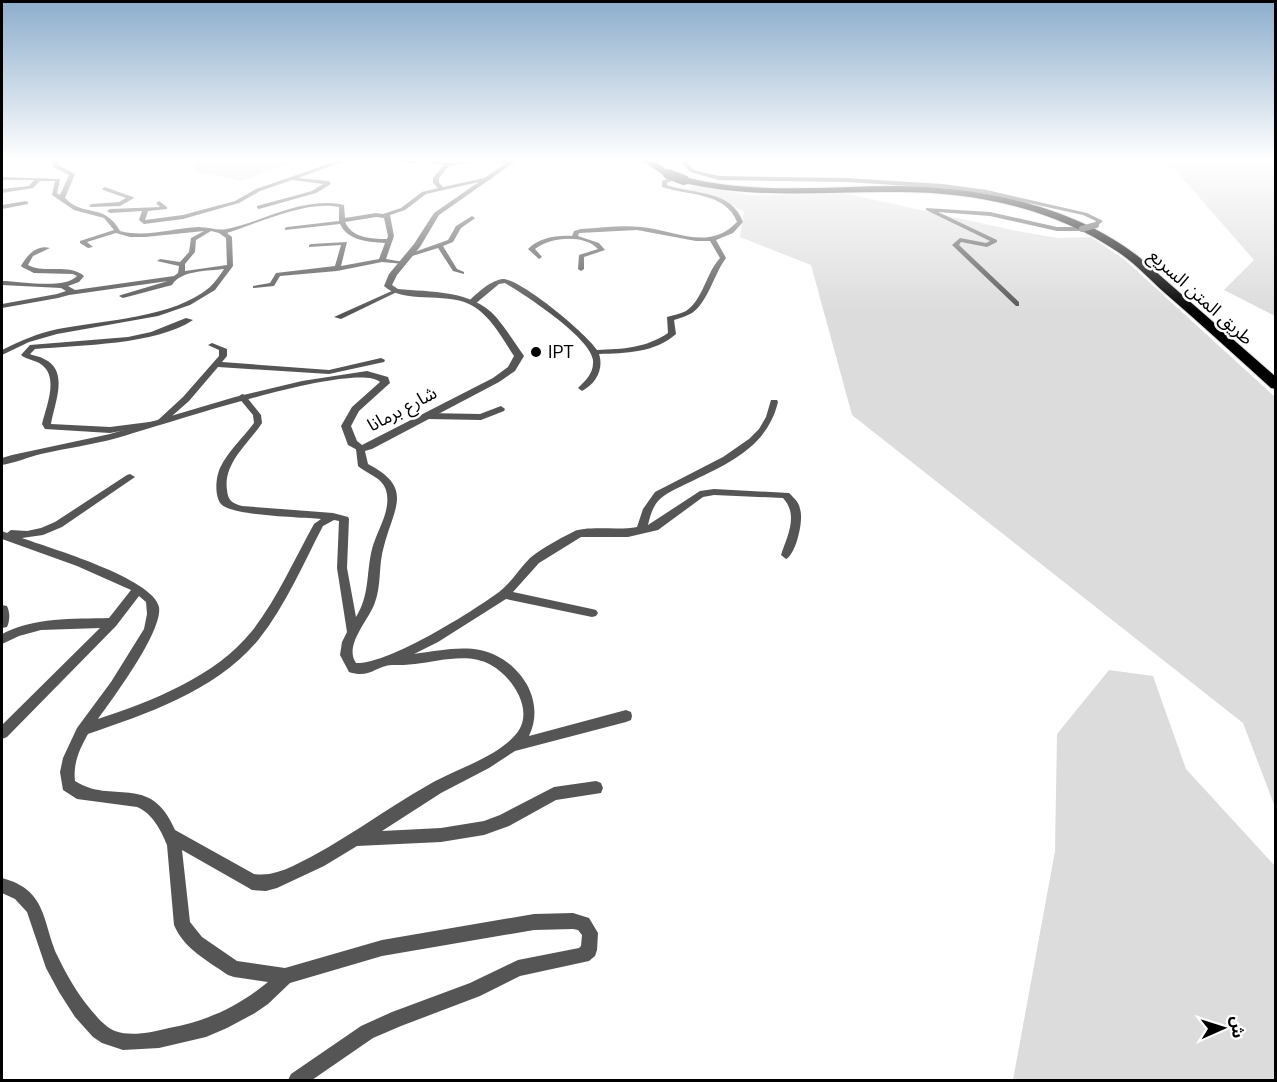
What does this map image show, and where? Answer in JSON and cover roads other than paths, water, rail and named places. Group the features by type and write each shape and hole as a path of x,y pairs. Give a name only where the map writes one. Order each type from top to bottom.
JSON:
{"highway":[{"name":"طريق المتن السريع","path":"1036,211 1093,233 1126,252 1275,385"},
{"name":"طريق المتن السريع","path":"1048,211 1098,231 1134,251 1275,374"}],"street":[{"path":"98,211 109,211"},
{"path":"145,211 142,220 144,222 183,217 203,211"},
{"path":"90,247 82,242 117,231 138,237 211,230 224,232 295,211"},
{"path":"341,211 342,221 348,231 366,241 389,241"},
{"path":"287,229 396,211"},
{"path":"396,291 390,289 389,281 440,211"},
{"path":"575,238 576,232 581,231 631,228 665,232 691,240 712,238 737,226 740,222 737,211"},
{"path":"933,211 995,241 987,245 960,240 955,245 1016,304"},
{"path":"959,211 990,214 1057,229 1082,230 1100,221 1074,211"},
{"path":"101,212 112,220 117,231"},
{"path":"382,260 392,230 385,215"},
{"path":"255,287 272,285 278,274 382,260 406,259 451,242 458,227 472,218"},
{"path":"182,273 182,264 192,252 190,243 193,239 211,230"},
{"path":"2,353 33,336 112,323 178,305 211,288 230,266 229,237 224,232"},
{"path":"539,256 531,249 537,244 575,238 592,240 602,250 581,256 581,269"},
{"path":"595,352 640,350 656,345 672,334 670,319 690,311 701,299 716,265 723,258 712,238"},
{"path":"311,246 345,243 336,268"},
{"path":"440,246 451,265 462,273"},
{"path":"46,249 30,255 24,266 34,271 75,272 81,276 77,281 62,286"},
{"path":"160,261 182,264"},
{"path":"2,306 71,293 172,279 182,273 230,266"},
{"path":"123,296 162,288 170,284 172,279"},
{"path":"471,302 497,282 506,281 567,323 595,352 595,371 589,382 582,388"},
{"path":"2,283 62,286 70,288 71,293"},
{"path":"339,317 396,291"},
{"name":"شارع برمانا","path":"2,462 26,454 112,436 242,397 340,374 367,374 385,379 382,388 355,409 348,418 347,434 352,443 360,448 396,435 496,380 512,369 518,360 518,351 492,317 471,302 448,296 396,291"},
{"path":"189,320 143,336 33,347 25,355 43,362 55,379 53,401 46,424 48,427 110,430 157,422 186,399 216,364 224,352 223,349 212,345"},
{"path":"216,364 340,374 381,360"},
{"path":"242,397 259,419 257,426 225,466 220,476 224,501 230,506 242,509 333,516 344,519 346,526 342,568 352,634"},
{"path":"641,531 650,505 657,496 742,449 765,429 772,418 774,402"},
{"path":"427,416 481,417 501,409"},
{"path":"360,448 363,466 386,482 390,487 392,498 389,517 378,549 376,579 369,605 347,645 346,655 353,668 367,669 389,662 434,639 504,594 535,560 579,533 641,531 663,521 689,499 700,494 714,492 778,493 793,501 797,511 786,555"},
{"path":"2,534 27,535 78,514 114,486 130,477"},
{"path":"84,730 117,719 174,693 233,658 259,630 319,524 333,516"},
{"path":"2,534 70,558 138,589 148,596 153,605 153,620 115,687 84,730 67,768 68,785 82,794 138,800 149,805 162,819 170,835 177,861 182,925 196,943 234,969 285,976 382,948 473,935 534,922 573,921 583,924 590,933 588,950 583,955 518,968 474,990 390,1021 367,1032 297,1080"},
{"path":"2,733 112,623 135,596 138,589"},
{"path":"504,594 592,613"},
{"path":"2,610 2,623"},
{"path":"2,639 24,628 39,625 112,623"},
{"path":"389,662 460,654 481,654 499,662 520,684 529,705 529,717 524,733 512,746"},
{"path":"170,835 241,877 266,883 288,876 357,839 434,789 512,746 626,716"},
{"path":"357,839 441,835 484,828 504,821 554,794 596,788"},
{"path":"2,886 23,895 30,902 48,954 74,1001 107,1036 124,1041 164,1038 203,1031 252,1006 269,994 285,976"}],"place":[{"name":"IPT","path":"536,352"}]}
